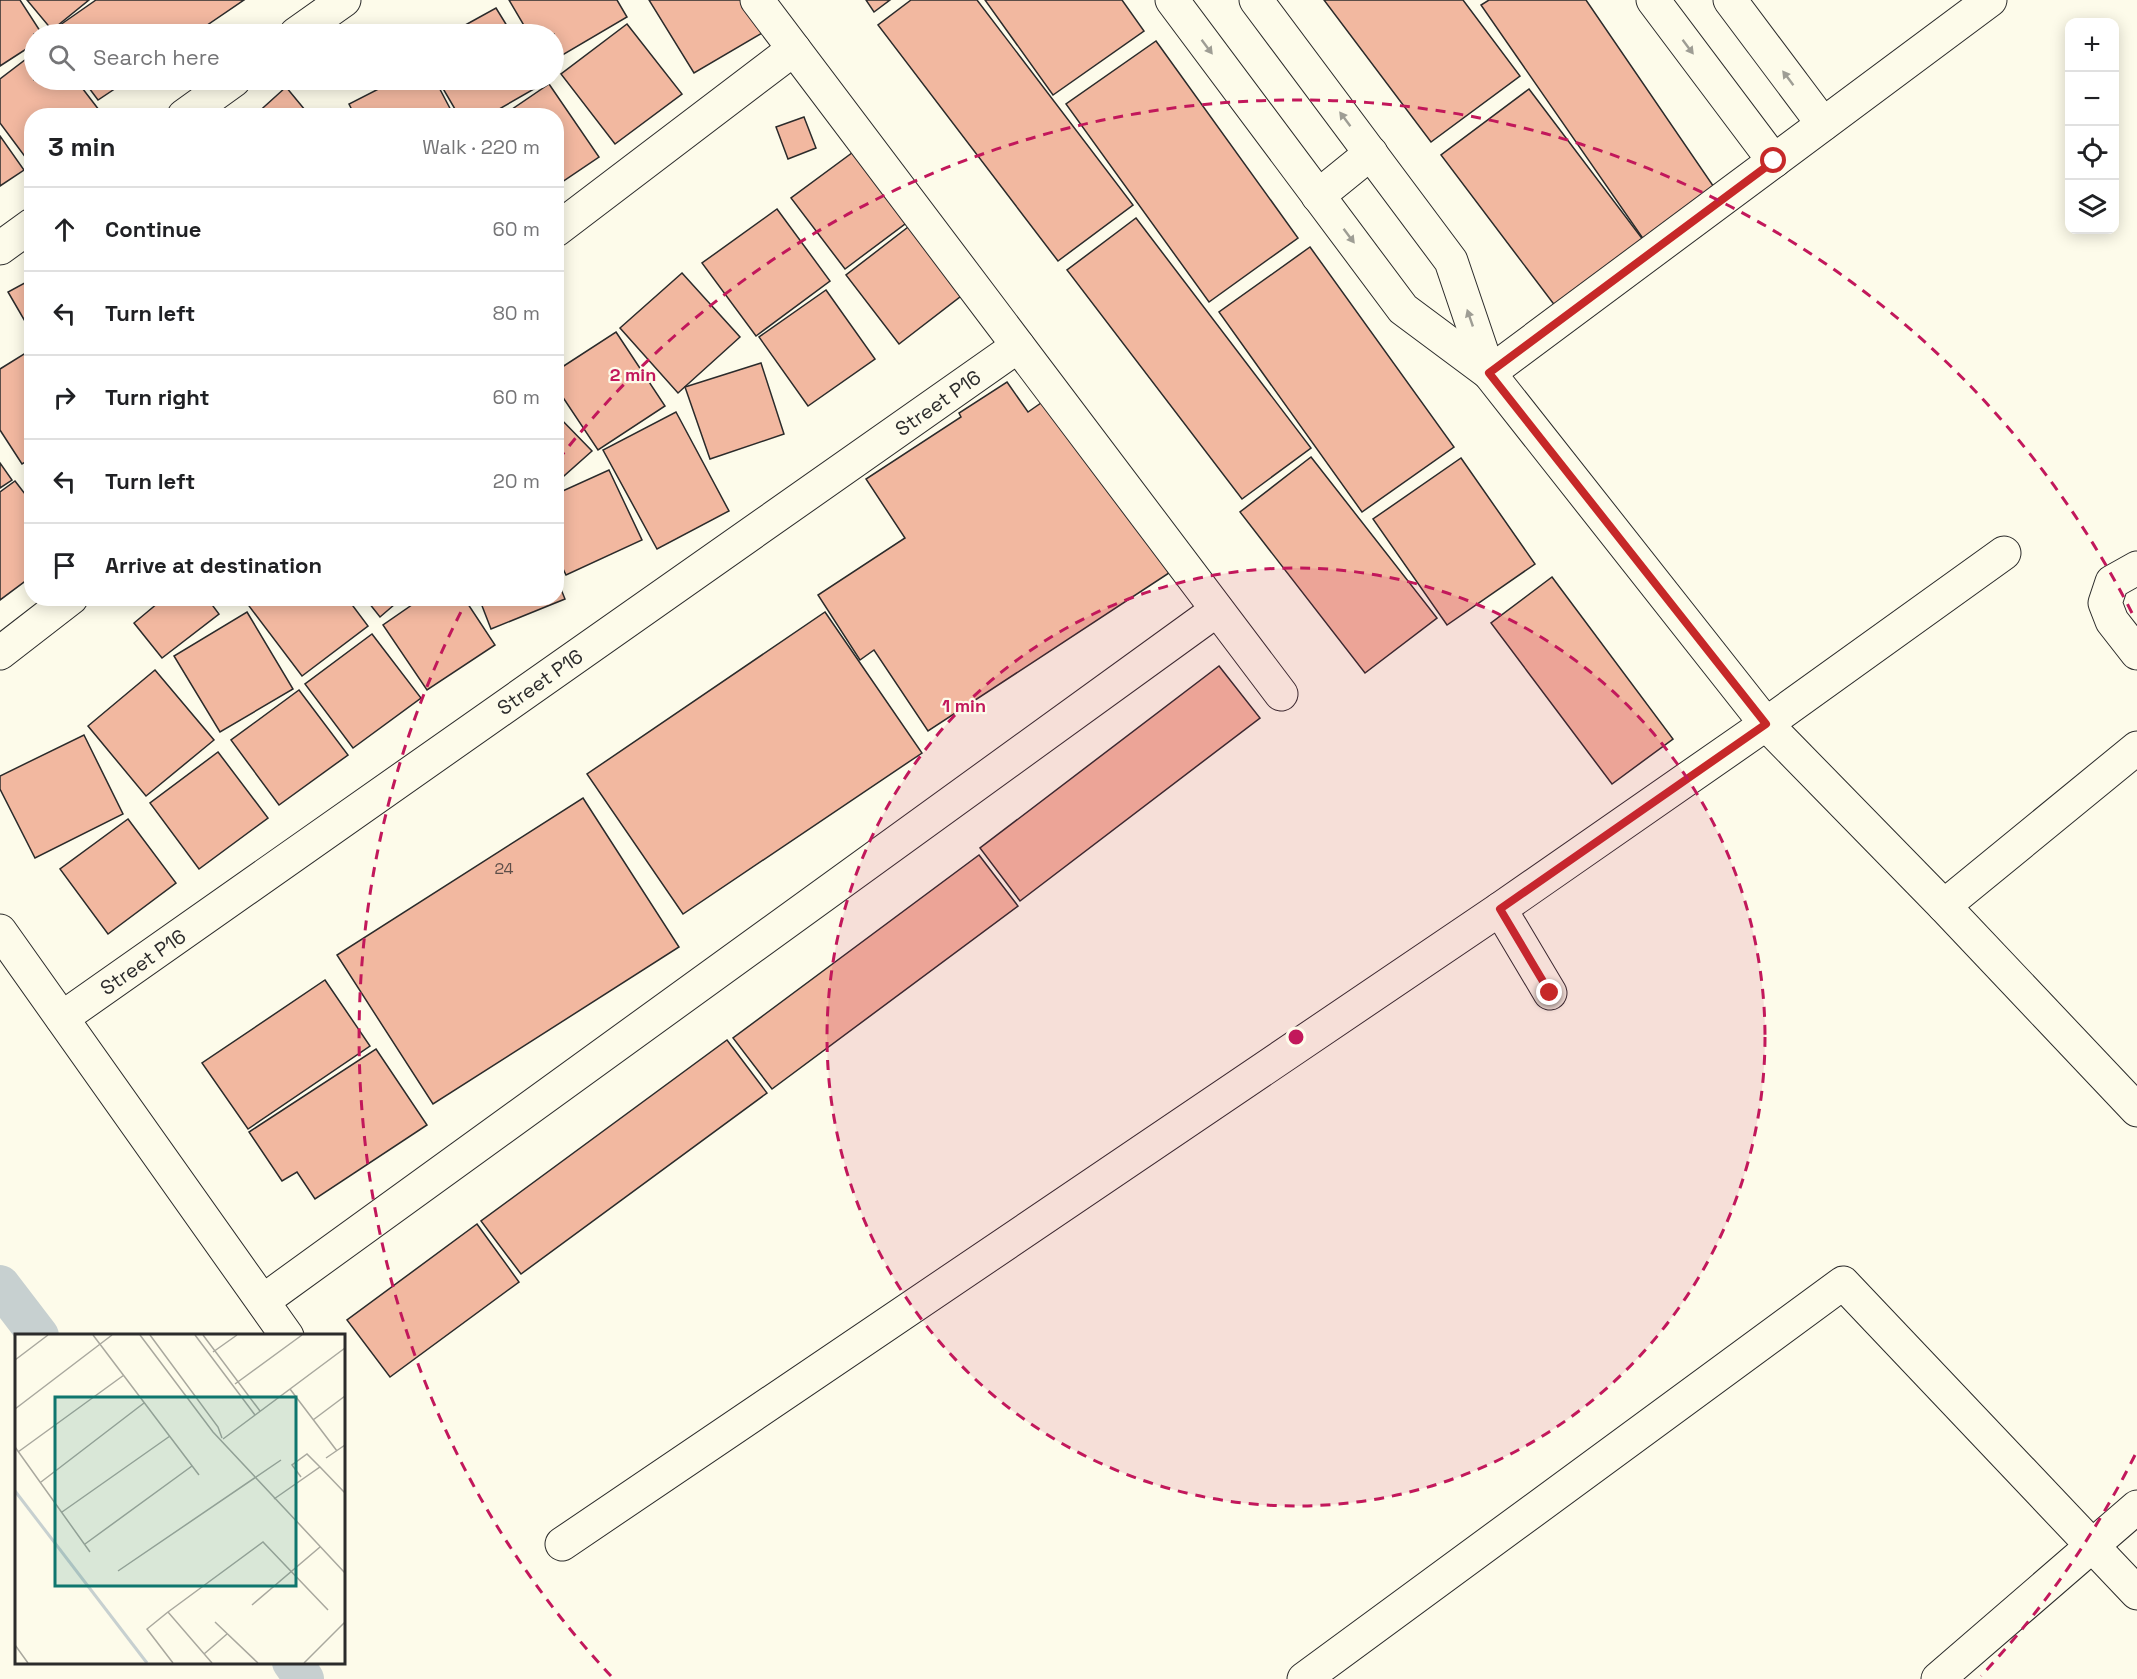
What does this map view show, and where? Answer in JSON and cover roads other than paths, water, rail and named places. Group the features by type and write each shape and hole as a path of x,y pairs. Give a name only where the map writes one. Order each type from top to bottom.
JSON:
{"street":[{"path":"310,24 344,0"},
{"path":"757,0 1281,694"},
{"path":"1172,0 1403,309 1489,373 1766,724 1944,906 2137,1110"},
{"path":"1256,0 1451,261 1489,373"},
{"path":"1653,0 1774,161"},
{"path":"1730,0 1823,124"},
{"path":"1489,373 1990,0"},
{"path":"564,224 794,49"},
{"path":"195,108 220,90"},
{"path":"1318,196 1371,153"},
{"path":"0,248 24,231"},
{"name":"Street P16","path":"62,1018 1018,346"},
{"path":"562,1544 1500,909 1766,724 2004,553"},
{"path":"2137,568 2112,582 2105,603 2112,621 2137,653"},
{"path":"0,653 61,606"},
{"path":"262,1301 1217,610"},
{"path":"1944,906 2137,748"},
{"path":"1500,909 1550,993"},
{"path":"0,931 286,1334"},
{"path":"1304,1679 1843,1283 2137,1593"},
{"path":"1938,1679 2137,1507"}],"waterway":[{"path":"0,1285 37,1334"},
{"path":"293,1664 304,1679"}]}
